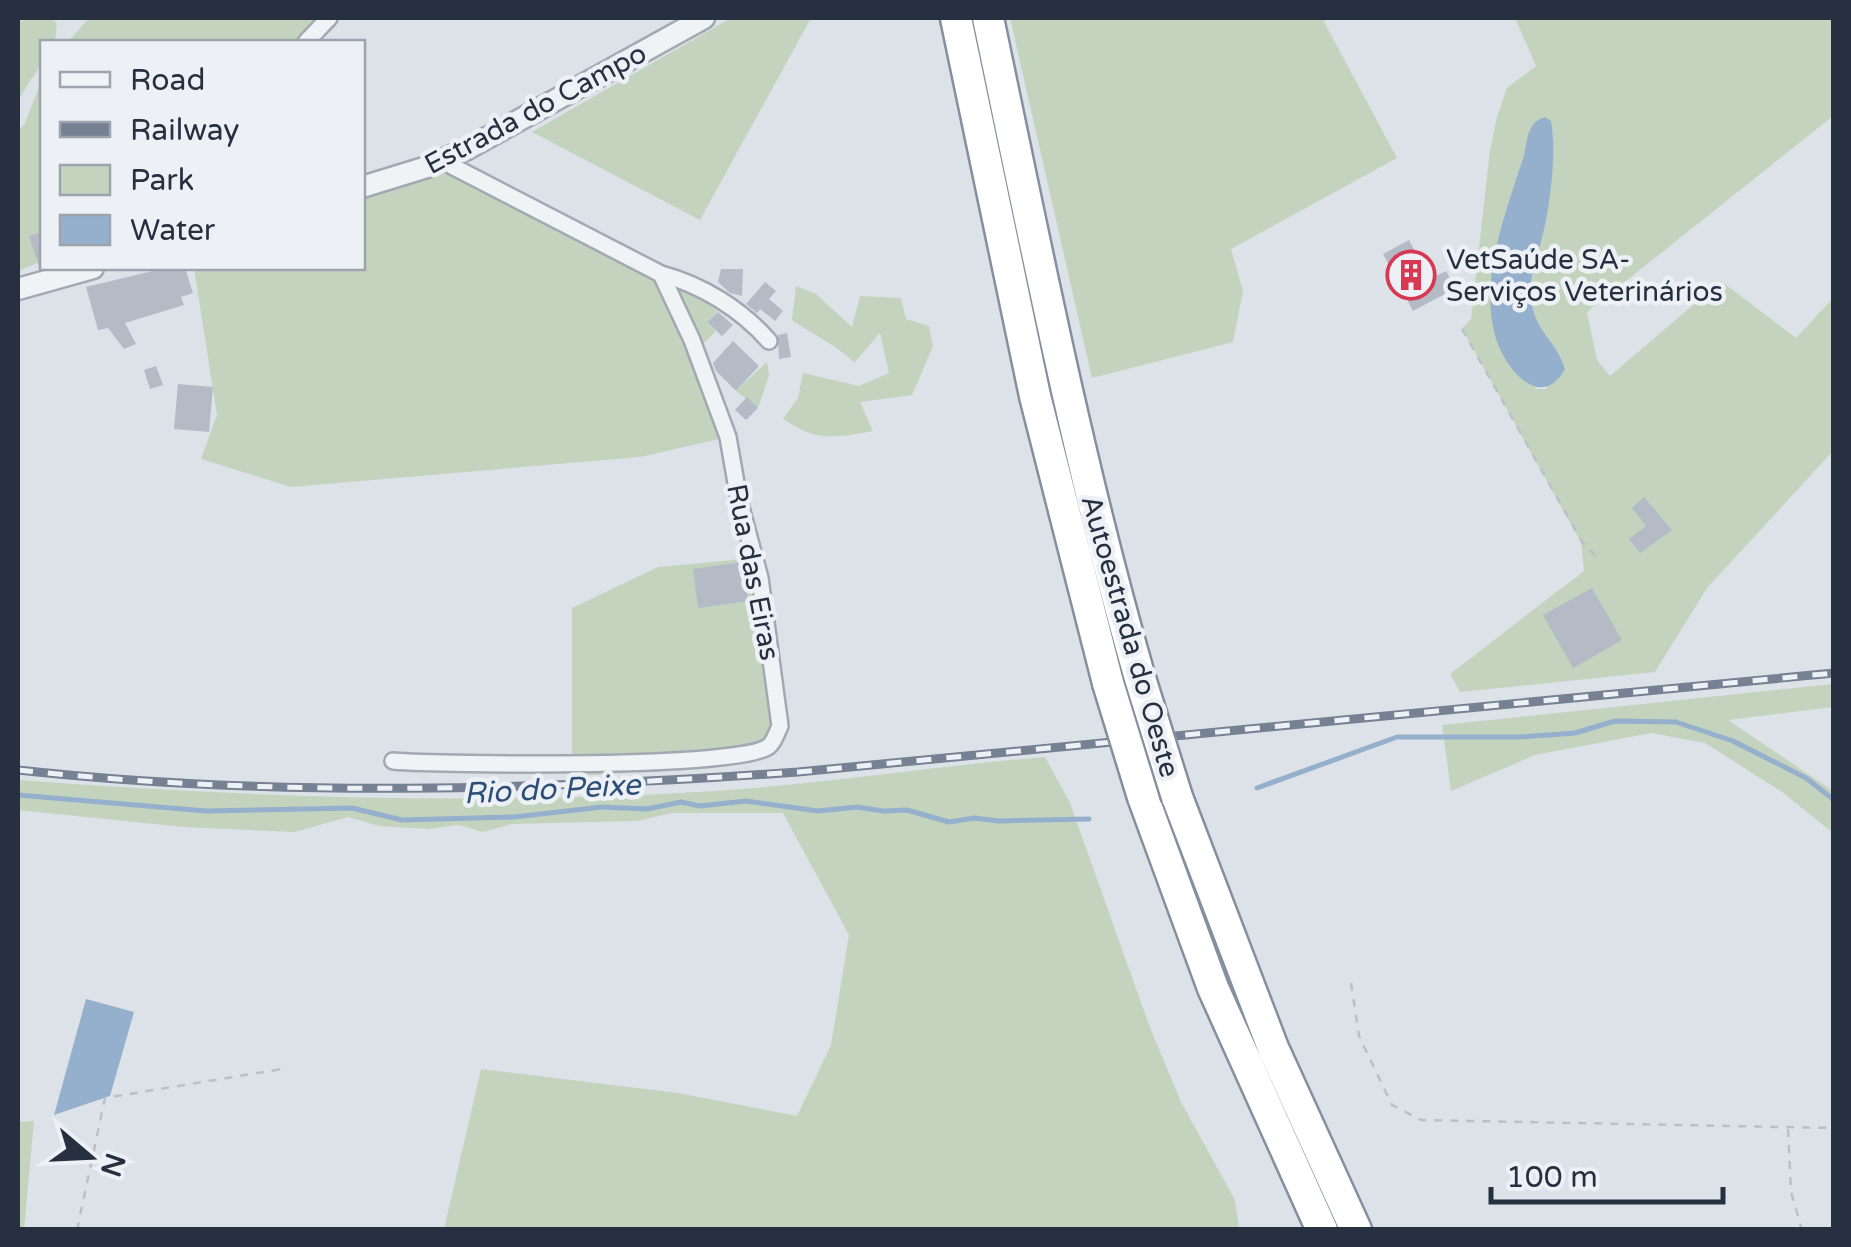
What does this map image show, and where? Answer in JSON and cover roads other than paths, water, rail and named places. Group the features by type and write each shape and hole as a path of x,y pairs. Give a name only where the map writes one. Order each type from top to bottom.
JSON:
{"highway":[{"name":"Autoestrada do Oeste","path":"956,18 1035,396 1108,683 1143,797 1214,988 1322,1230"},
{"name":"Autoestrada do Oeste","path":"988,18 1090,490 1139,675 1177,797 1273,1048 1356,1230"}],"street":[{"path":"308,40 330,18"},
{"name":"Estrada do Campo","path":"365,186 446,159 704,18"},
{"path":"446,159 452,166 661,274 683,280 722,301 770,340"},
{"path":"18,288 80,270"},
{"name":"Rua das Eiras","path":"392,761 516,766 676,760 750,754 769,747 780,726 773,653 728,437 692,340 661,274"}],"water":[{"path":"1545,117 1551,121 1553,133 1552,180 1532,278 1532,305 1565,369 1545,387 1524,380 1506,360 1495,335 1490,290 1497,244 1529,133 1535,122"},
{"path":"86,999 134,1012 110,1096 54,1115"}],"waterway":[{"path":"1257,788 1397,737 1520,737 1575,733 1615,721 1676,722 1733,741 1806,778 1834,800"},
{"name":"Rio do Peixe","path":"18,795 206,811 352,808 402,820 514,817 602,807 647,809 681,802 700,806 746,801 818,811 857,807 907,810 949,822 974,818 1089,819"}],"railway":[{"path":"18,770 212,785 310,788 505,787 701,778 1834,673"}],"place":[{"name":"VetSaúde SA- Serviços Veterinários","path":"1411,275"}]}
